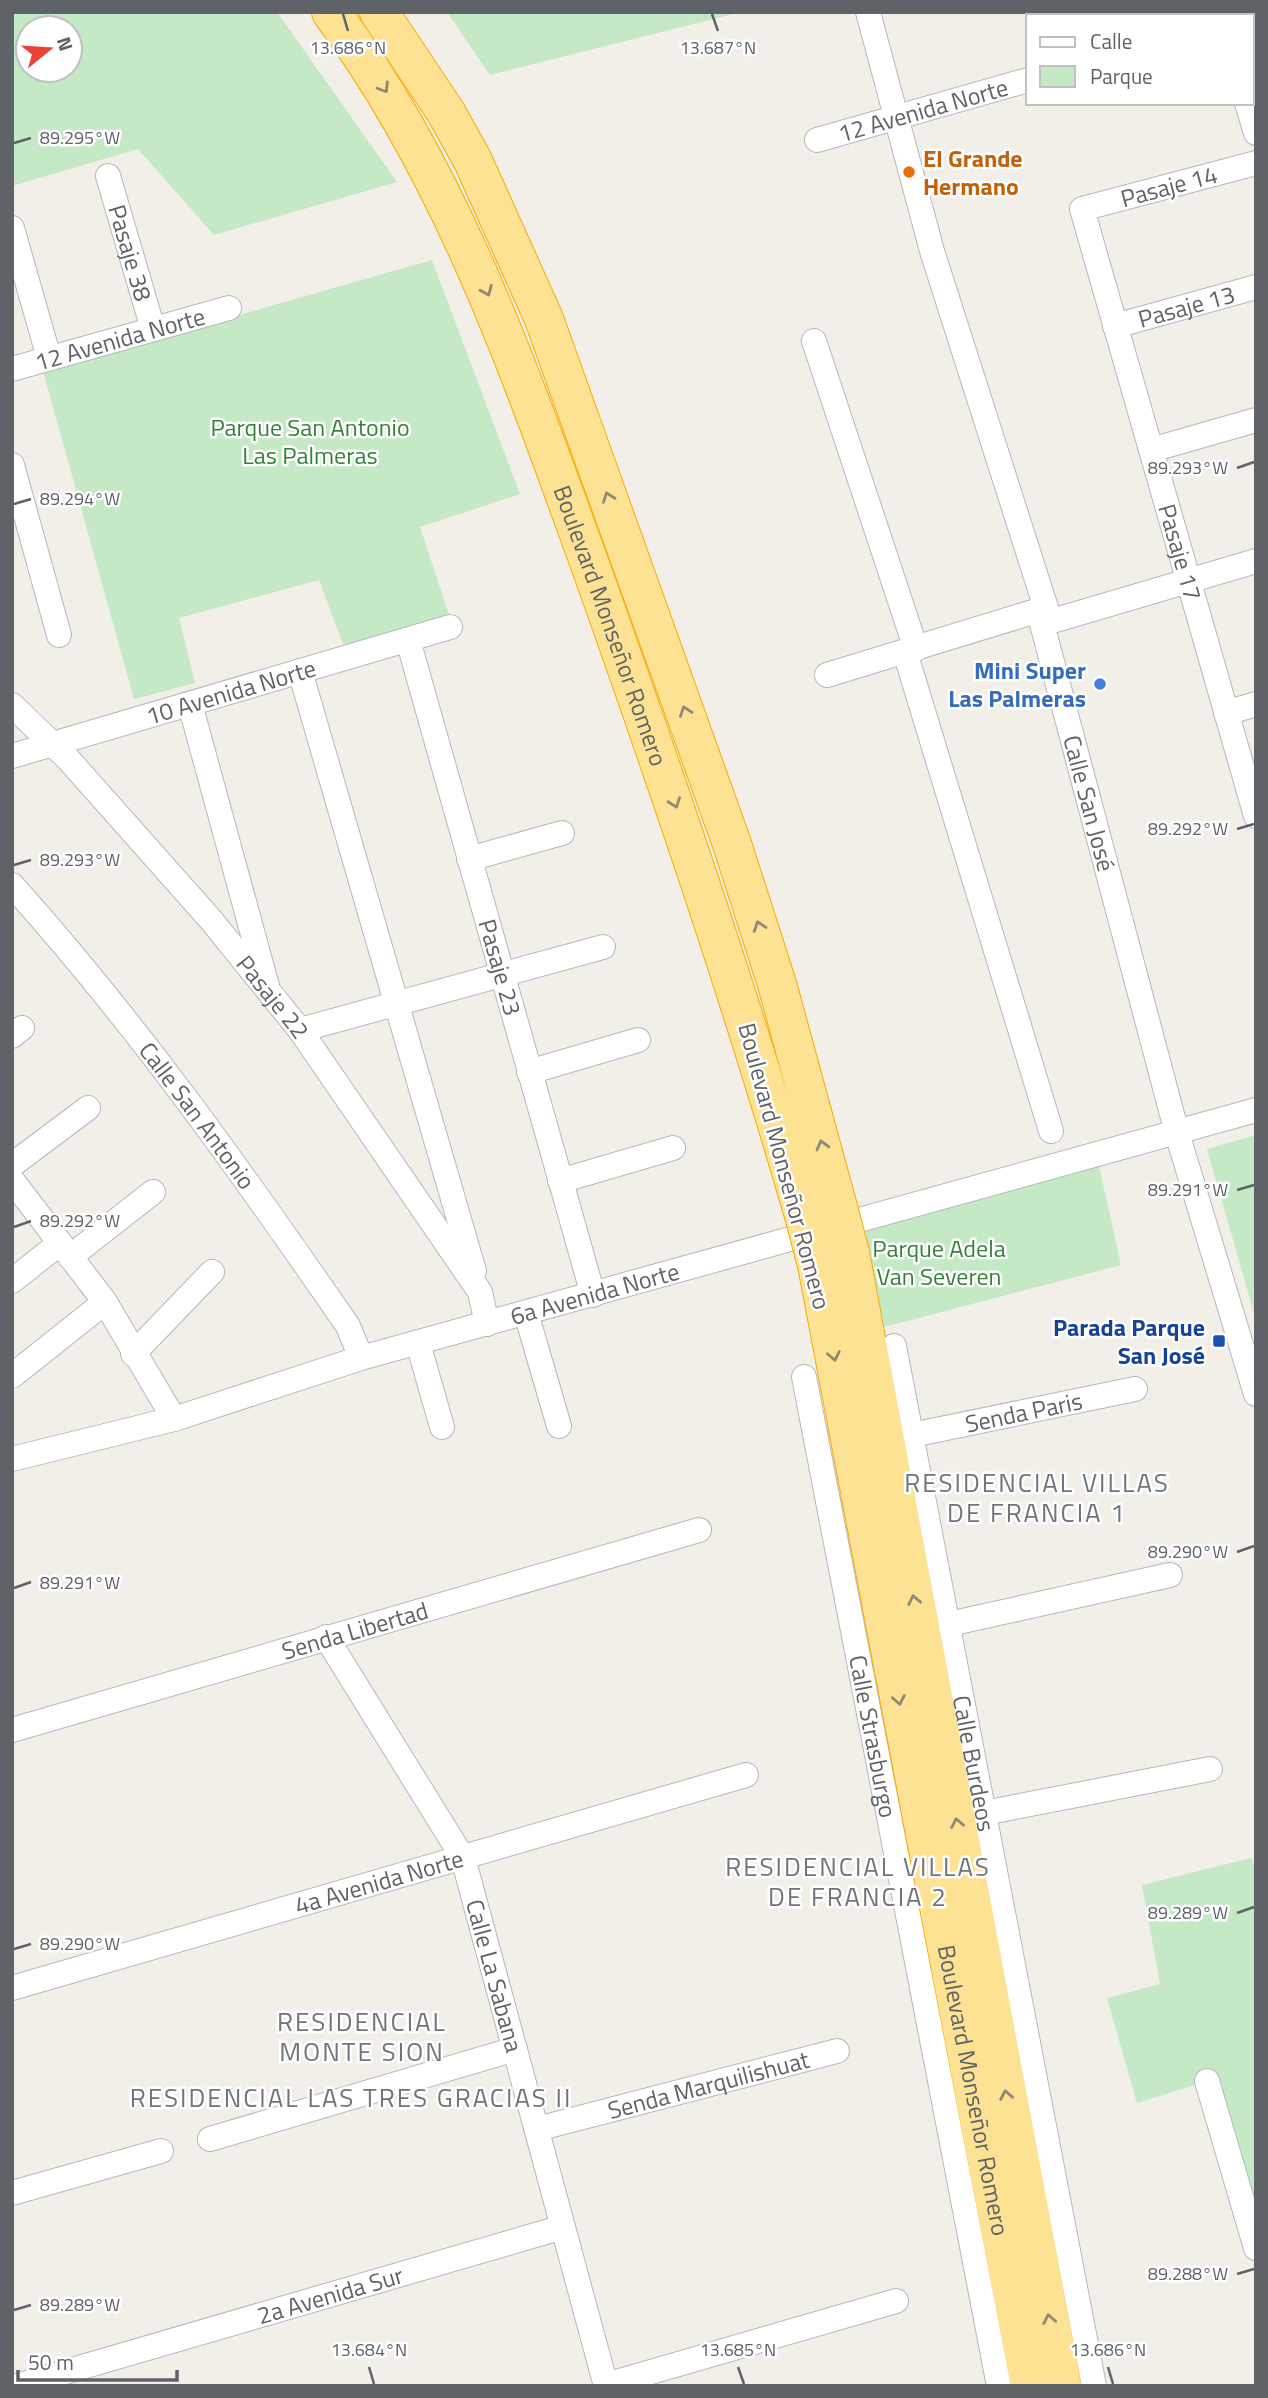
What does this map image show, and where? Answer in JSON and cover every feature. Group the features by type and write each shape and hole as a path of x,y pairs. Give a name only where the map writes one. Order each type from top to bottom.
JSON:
{"highway":[{"name":"Boulevard Monseñor Romero","path":"331,12 383,86 423,156 481,277 525,385 683,825 768,1090 822,1215"},
{"name":"Boulevard Monseñor Romero","path":"379,12 442,105 473,161 544,319 733,844 777,984 1062,2386"},
{"name":"Boulevard Monseñor Romero","path":"833,1259 1030,2386"}],"street":[{"name":"Calle San José","path":"868,12 932,251 1044,616 1177,1133 1256,1394"},
{"name":"12 Avenida Norte","path":"817,140 1026,81"},
{"path":"1248,105 1256,133"},
{"name":"Pasaje 14","path":"1082,209 1256,163"},
{"name":"Pasaje 38","path":"108,176 153,329"},
{"name":"Pasaje 17","path":"1082,209 1256,816"},
{"path":"12,228 49,358"},
{"name":"Pasaje 13","path":"1115,326 1256,287"},
{"name":"12 Avenida Norte","path":"12,369 229,308"},
{"path":"814,341 910,651 1051,1130"},
{"path":"1151,450 1256,420"},
{"path":"12,465 59,635"},
{"path":"827,674 1256,561"},
{"name":"10 Avenida Norte","path":"12,756 450,627"},
{"name":"Pasaje 23","path":"408,640 593,1294"},
{"path":"300,671 480,1292"},
{"path":"190,704 268,982 267,991"},
{"path":"1226,713 1256,704"},
{"name":"Pasaje 22","path":"12,705 69,760 211,920 300,1030 480,1292 487,1324"},
{"path":"469,859 562,833"},
{"name":"Calle San Antonio","path":"12,885 55,933 228,1152 348,1326 362,1358"},
{"path":"300,1030 603,947"},
{"path":"529,1072 638,1040"},
{"path":"12,1165 88,1108"},
{"name":"6a Avenida Norte","path":"12,1459 174,1419 362,1358 1256,1110"},
{"path":"560,1181 673,1148"},
{"path":"12,1181 105,1302 133,1354 174,1419"},
{"path":"12,1281 153,1192"},
{"path":"133,1354 212,1272"},
{"path":"12,1376 105,1302"},
{"path":"526,1313 559,1426"},
{"path":"418,1343 442,1427"},
{"name":"Calle Burdeos","path":"894,1346 1094,2386"},
{"name":"Calle Strasburgo","path":"804,1377 999,2386"},
{"name":"Senda Paris","path":"912,1434 1135,1389"},
{"name":"Senda Libertad","path":"12,1730 699,1530"},
{"path":"949,1624 1170,1575"},
{"name":"Calle La Sabana","path":"326,1637 463,1858 606,2386"},
{"path":"984,1813 1210,1769"},
{"name":"4a Avenida Norte","path":"12,1988 746,1775"},
{"path":"210,2139 515,2049"},
{"name":"Senda Marquilishuat","path":"537,2129 837,2051"},
{"path":"1207,2081 1256,2248"},
{"path":"12,2193 161,2151"},
{"name":"2a Avenida Sur","path":"17,2386 563,2227"},
{"path":"606,2386 896,2301"}],"green space":[{"path":"12,12 277,12 397,182 214,235 138,149 12,186"},
{"path":"447,12 741,12 490,75"},
{"name":"Parque San Antonio Las Palmeras","path":"432,260 520,494 420,527 450,618 344,647 319,580 179,618 195,683 134,699 43,371"},
{"path":"1256,1135 1256,1320 1207,1149"},
{"name":"Parque Adela Van Severen","path":"1099,1166 1121,1265 884,1327 861,1229"},
{"path":"1251,1858 1256,1868 1256,2194 1241,2198 1207,2081 1137,2103 1107,1998 1160,1984 1142,1885"}],"place":[{"name":"El Grande Hermano","path":"909,172"},
{"name":"Mini Super Las Palmeras","path":"1100,684"},
{"name":"Parada Parque San José","path":"1219,1341"}],"district":[{"name":"RESIDENCIAL VILLAS DE FRANCIA 1","path":"1037,1497"},
{"name":"RESIDENCIAL VILLAS DE FRANCIA 2","path":"858,1881"},
{"name":"RESIDENCIAL MONTE SION","path":"362,2036"},
{"name":"RESIDENCIAL LAS TRES GRACIAS II","path":"351,2097"}]}
